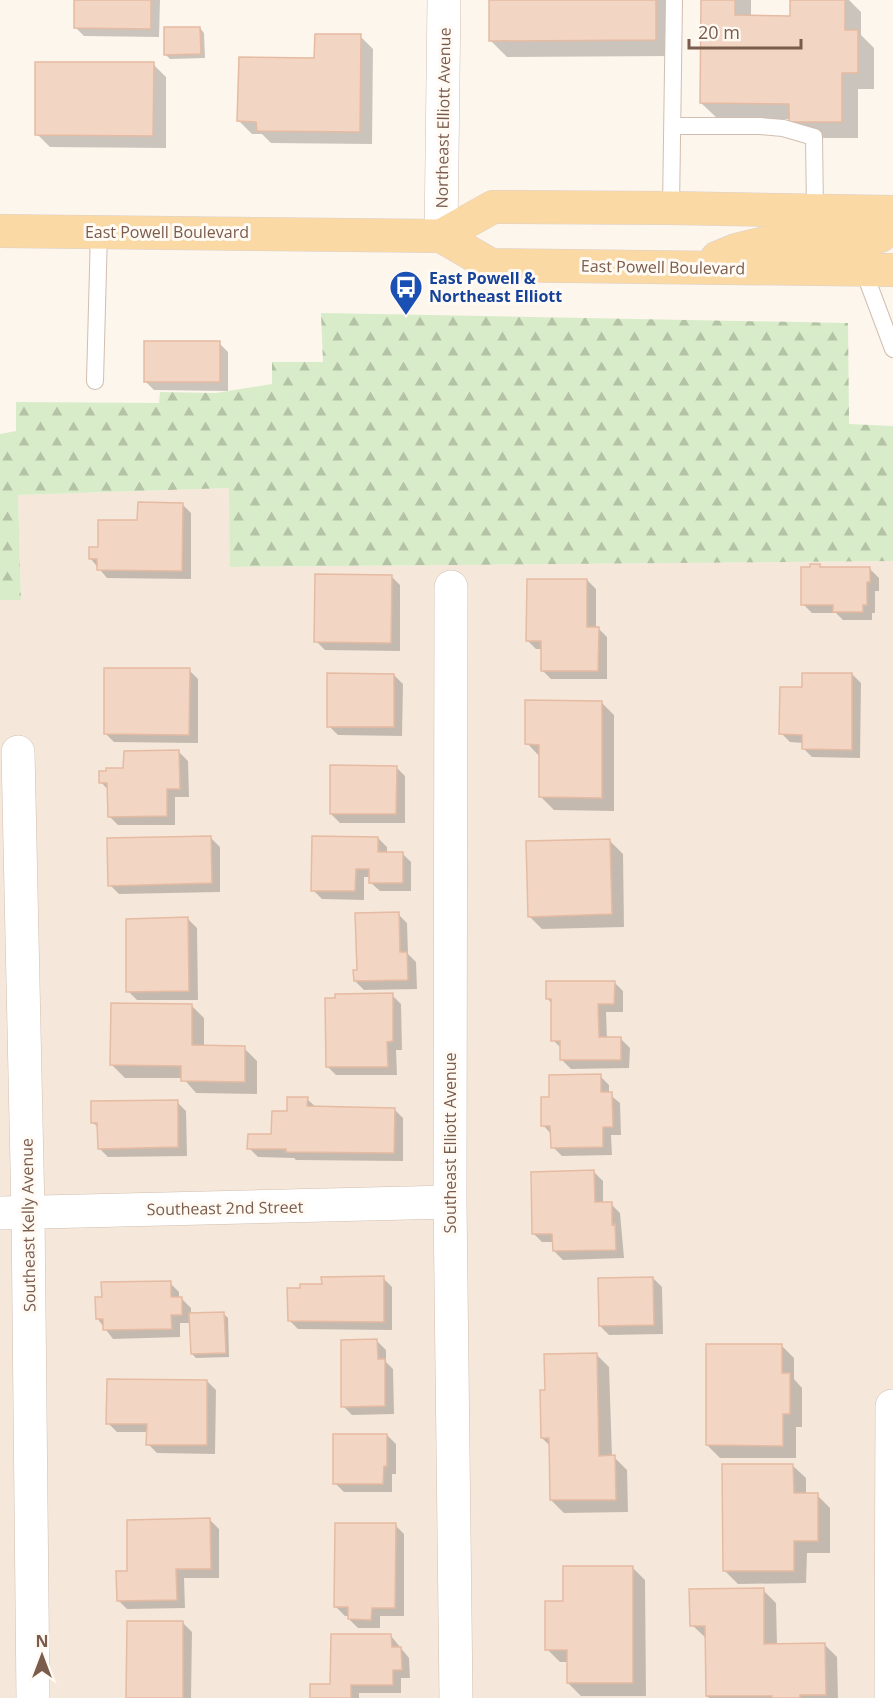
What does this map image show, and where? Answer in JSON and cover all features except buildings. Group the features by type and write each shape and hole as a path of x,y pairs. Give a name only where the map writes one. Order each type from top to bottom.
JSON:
{"main road":[{"name":"East Powell Boulevard","path":"441,236 493,207 893,212"},
{"path":"696,267 736,250 769,242 862,241 880,236 893,226"},
{"name":"East Powell Boulevard","path":"0,231 441,236 491,265 878,269"}],"street":[{"name":"Northeast Elliott Avenue","path":"441,236 444,0"},
{"name":"Southeast Elliott Avenue","path":"451,587 450,1202 456,1698"},
{"name":"Southeast Kelly Avenue","path":"18,752 14,1213 33,1698"},
{"name":"Southeast 2nd Street","path":"14,1213 450,1202"},
{"path":"891,1698 892,1406"}],"lane":[{"path":"671,208 674,0"},
{"path":"673,126 760,126 783,128 814,137 815,211"},
{"path":"95,381 99,232"},
{"path":"878,269 893,349"}],"shaded area":[{"path":"230,488 230,567 893,561 893,1698 0,1698 0,600 21,599 18,495"}],"green space":[{"path":"321,313 848,323 849,424 893,426 893,561 230,567 229,488 18,495 21,600 0,600 0,434 16,431 16,402 159,403 160,392 216,393 272,384 272,362 323,362"}],"place":[{"name":"East Powell & Northeast Elliott","path":"406,316"}]}
